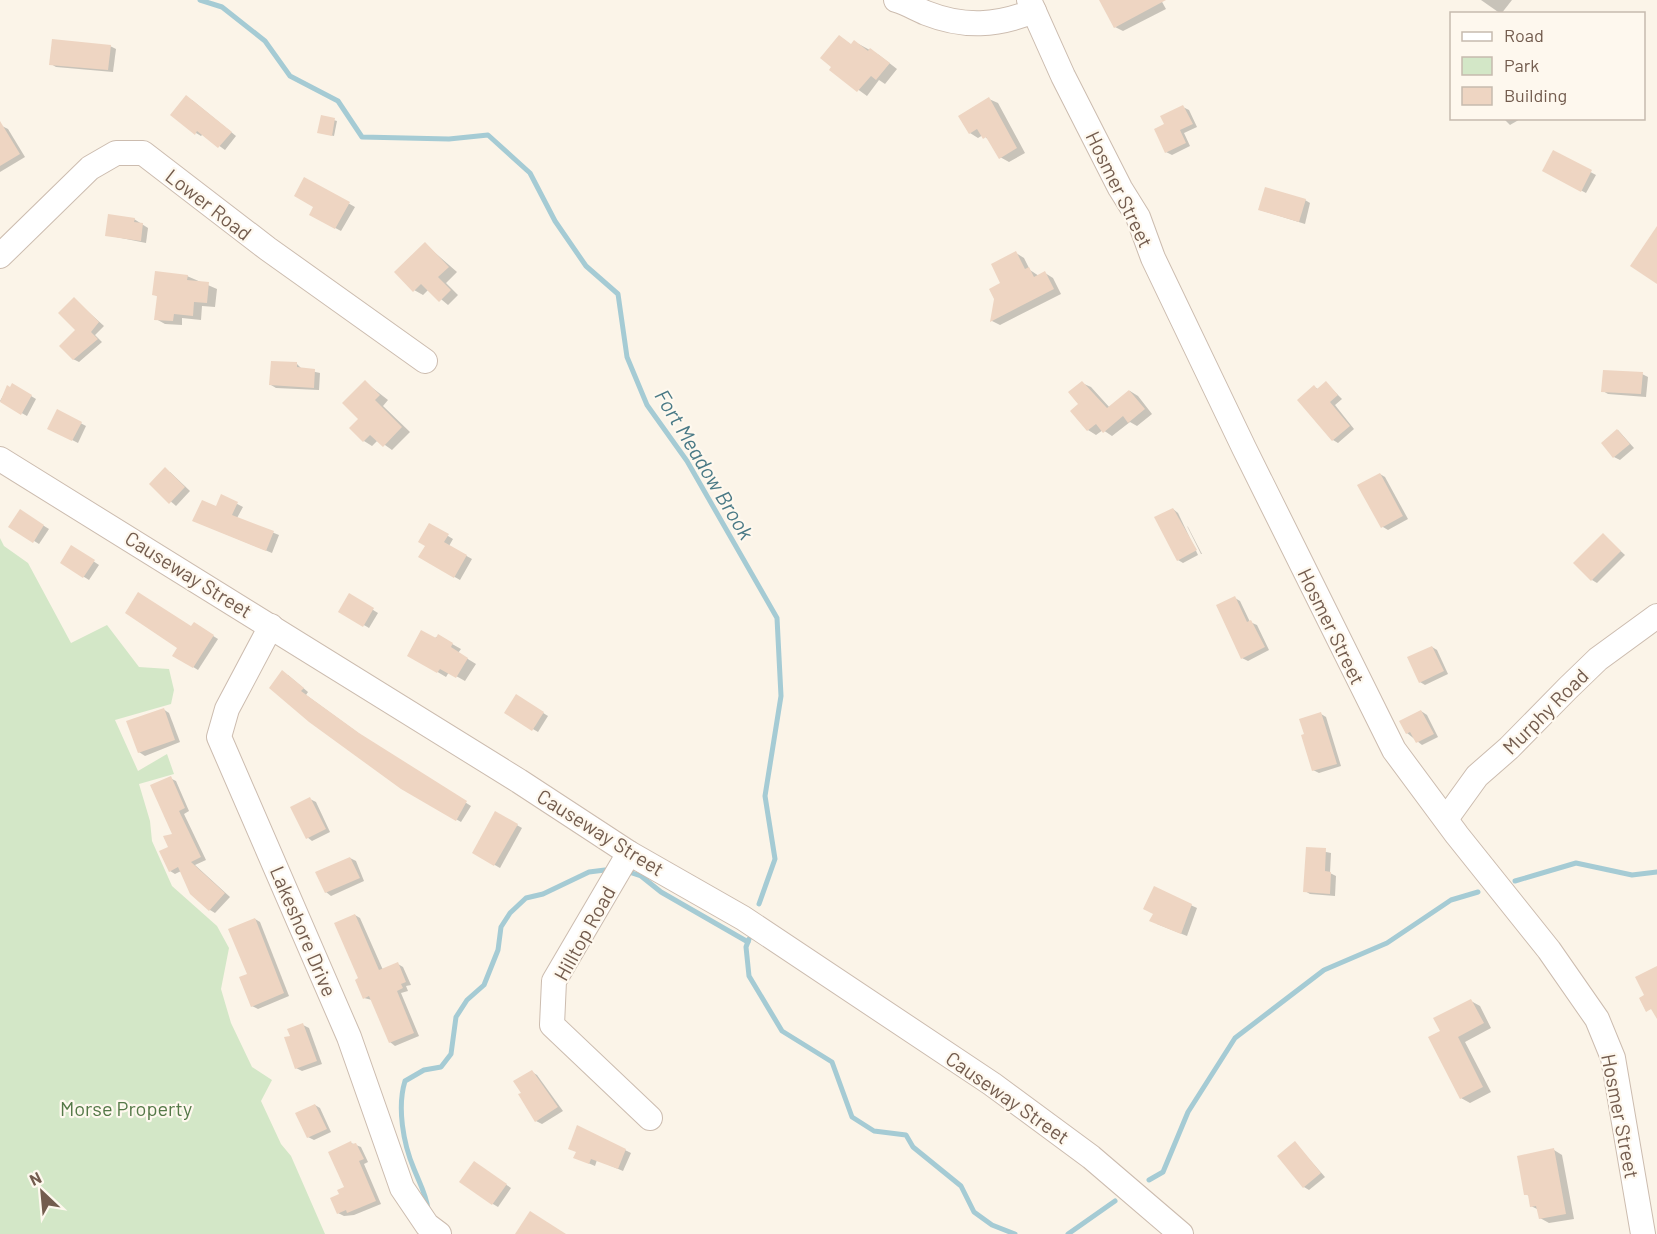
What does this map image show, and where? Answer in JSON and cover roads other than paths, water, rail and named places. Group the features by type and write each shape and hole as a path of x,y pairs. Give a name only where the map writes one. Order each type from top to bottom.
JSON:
{"street":[{"path":"902,0 951,21 979,25 1007,22 1032,5"},
{"name":"Hosmer Street","path":"1032,5 1063,76 1120,188 1138,217 1171,296 1394,750 1521,918 1549,950 1597,1019 1613,1058 1643,1234"},
{"name":"Lower Road","path":"0,256 90,168 116,153 143,153 268,249 425,361"},
{"name":"Causeway Street","path":"0,459 272,626 629,853 743,918 993,1084 1090,1156 1181,1234"},
{"name":"Murphy Road","path":"1446,819 1477,776 1509,748 1598,659 1657,616"},
{"name":"Lakeshore Drive","path":"272,626 227,709 219,737 349,1037 402,1188 427,1225 439,1234"},
{"name":"Hilltop Road","path":"629,853 554,981 552,1025 650,1118"}],"waterway":[{"name":"Fort Meadow Brook","path":"200,0 222,7 265,41 290,76 338,101 362,137 449,139 488,135 530,173 555,221 586,266 618,294 627,357 647,405 687,461 777,618 781,696 765,796 775,859 759,904"},
{"path":"1515,881 1576,863 1632,875 1657,872"},
{"path":"428,1209 404,1137 401,1102 405,1081 424,1070 441,1067 451,1054 456,1017 467,1000 484,985 498,950 501,927 510,913 526,898 543,894 589,872 605,870"},
{"path":"629,872 641,876 661,892 748,942"},
{"path":"1149,1180 1163,1172 1188,1112 1235,1038 1324,970 1387,943 1451,900 1478,892"},
{"name":"Fort Meadow Brook","path":"749,939 746,947 749,976 782,1031 832,1062 852,1117 874,1131 906,1135 913,1147 961,1186 974,1212 992,1225 1015,1234"},
{"path":"1068,1234 1115,1201"}],"park label":[{"name":"Morse Property","path":"126,1108"}]}
